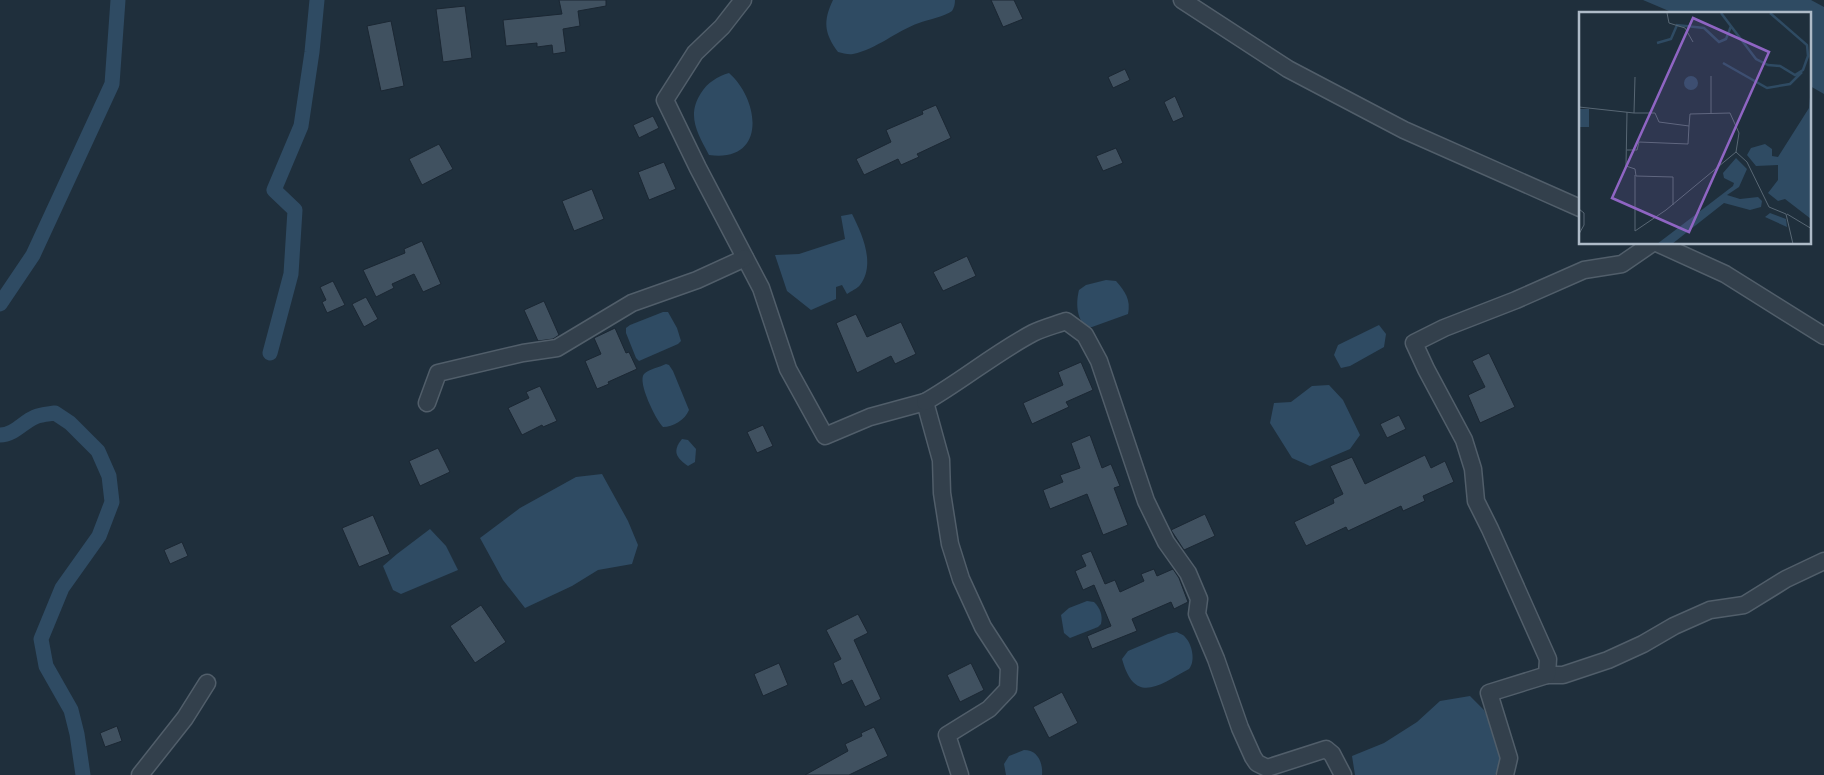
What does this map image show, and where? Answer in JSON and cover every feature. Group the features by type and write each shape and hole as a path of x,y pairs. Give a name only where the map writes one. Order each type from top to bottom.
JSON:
{"street":[{"path":"743,0 722,27 695,53 665,100 702,176 761,288 788,369 825,436 870,417 925,402 953,386 999,353 1036,332 1066,321 1085,335 1099,360 1146,501 1166,542 1188,573 1199,599 1197,614 1216,659 1240,728 1253,757 1257,763 1267,768 1326,749 1332,754 1343,775"},
{"path":"1182,0 1288,69 1404,130 1579,208"},
{"path":"1547,675 1548,659 1476,501 1473,469 1464,440 1414,343 1444,328 1516,300 1584,270 1622,264 1650,245"},
{"path":"1661,245 1725,274 1824,336"},
{"path":"427,403 438,373 523,353 557,348 632,303 697,280 745,258"},
{"path":"925,402 940,460 942,493 950,544 958,570 983,628 1009,666 1008,689 989,709 947,735 960,775"},
{"path":"1505,775 1509,758 1489,693 1547,675 1563,675 1608,660 1710,610 1744,605 1786,579 1824,561"},
{"path":"140,775 185,718 207,683"}],"water":[{"path":"833,0 955,0 955,4 949,13 911,26 862,52 849,54 838,52 830,39 826,27 826,21"},
{"path":"1643,0 1811,0 1824,7 1824,94 1812,87 1812,12 1671,12"},
{"path":"729,73 747,98 752,113 752,127 749,140 741,149 728,155 709,155 695,125 694,109 706,86 717,78"},
{"path":"852,214 866,249 867,268 865,277 859,286 847,294 842,285 836,287 836,299 811,310 787,291 775,255 799,254 845,239 841,216"},
{"path":"1106,280 1116,281 1125,292 1129,304 1128,314 1092,327 1086,327 1080,319 1078,310 1079,290 1086,285"},
{"path":"663,312 668,312 677,328 681,341 639,361 626,333 626,328"},
{"path":"1379,325 1386,334 1384,347 1350,366 1341,368 1334,355 1338,345"},
{"path":"666,364 673,371 689,410 685,417 678,422 671,426 663,427 648,401 643,378 646,372"},
{"path":"1329,385 1343,400 1360,435 1350,449 1310,466 1292,458 1270,423 1274,403 1291,402 1312,386"},
{"path":"682,439 688,440 696,449 695,462 688,466 678,457 676,451"},
{"path":"602,474 628,521 638,545 632,564 598,570 572,586 525,608 503,580 480,538 520,508 576,477"},
{"path":"430,529 446,546 458,570 401,594 393,590 383,566"},
{"path":"1087,601 1094,602 1098,607 1101,615 1101,624 1070,638 1064,633 1061,615 1069,608"},
{"path":"1177,632 1184,636 1191,648 1193,657 1189,669 1168,681 1149,688 1141,687 1134,683 1127,674 1122,659 1128,651"},
{"path":"1470,696 1484,710 1500,745 1505,764 1495,775 1355,775 1352,756 1384,743 1417,722 1440,701"},
{"path":"1024,750 1033,752 1039,758 1042,766 1042,775 1006,775 1004,764 1009,756"}],"building":[{"path":"559,0 606,0 606,6 578,11 580,26 563,29 566,52 553,54 552,45 537,47 537,43 506,46 503,20 562,14"},
{"path":"991,0 1014,0 1023,19 1003,27"},
{"path":"465,6 472,58 443,62 436,9"},
{"path":"391,21 404,86 381,91 367,26"},
{"path":"1125,69 1130,80 1113,88 1108,77"},
{"path":"1175,96 1184,117 1173,122 1164,102"},
{"path":"936,105 951,138 917,154 919,157 901,165 898,159 864,175 856,159 891,142 886,130 923,114 922,111"},
{"path":"653,116 659,128 639,138 633,125"},
{"path":"439,144 453,169 422,185 409,159"},
{"path":"1116,148 1123,163 1103,171 1096,156"},
{"path":"664,162 676,189 649,200 638,172"},
{"path":"592,189 604,219 574,231 562,201"},
{"path":"422,241 441,284 423,292 414,274 392,284 394,288 376,297 363,270 405,253 404,249"},
{"path":"967,256 976,276 943,291 933,272"},
{"path":"333,281 345,305 327,313 322,302 326,300 320,287"},
{"path":"366,297 378,319 364,327 352,304"},
{"path":"544,301 559,335 553,339 538,341 524,310"},
{"path":"856,314 867,337 901,322 916,354 895,364 891,356 857,373 836,323"},
{"path":"615,328 626,353 629,352 637,369 597,389 585,361 601,354 594,338"},
{"path":"1489,353 1515,407 1480,423 1468,395 1485,387 1472,361"},
{"path":"1081,362 1093,390 1066,402 1069,407 1032,424 1023,403 1063,385 1058,372"},
{"path":"540,386 557,421 543,427 542,425 522,435 508,408 529,398 526,392"},
{"path":"1399,415 1406,429 1387,438 1380,424"},
{"path":"763,425 773,446 757,453 747,432"},
{"path":"1090,435 1102,468 1111,464 1120,486 1114,488 1128,525 1103,535 1087,494 1050,509 1043,490 1063,482 1060,475 1080,468 1071,443"},
{"path":"438,448 450,472 420,486 409,461"},
{"path":"1425,455 1431,468 1445,461 1454,482 1423,496 1425,501 1403,511 1401,506 1348,531 1346,527 1306,546 1294,522 1334,503 1333,499 1343,494 1330,466 1352,457 1365,484"},
{"path":"1205,514 1215,536 1184,550 1171,530"},
{"path":"373,515 390,554 359,567 342,528"},
{"path":"182,542 188,556 170,564 164,550"},
{"path":"1091,551 1105,584 1115,580 1120,592 1144,581 1141,574 1154,569 1157,576 1173,569 1179,578 1188,602 1174,609 1171,602 1132,619 1137,631 1092,649 1087,636 1111,626 1094,585 1083,590 1075,571 1086,566 1081,555"},
{"path":"481,605 506,642 475,663 450,626"},
{"path":"858,614 868,633 854,640 881,699 865,707 852,680 842,685 833,663 841,659 826,630"},
{"path":"779,663 788,685 763,696 754,674"},
{"path":"971,663 984,690 960,702 947,675"},
{"path":"1062,692 1078,723 1049,738 1033,707"},
{"path":"117,726 122,741 105,747 100,733"},
{"path":"874,727 888,756 849,775 805,775 848,751 845,744 862,736 861,733"}],"waterway":[{"path":"0,304 33,255 112,84 118,0"},
{"path":"270,353 291,274 295,210 274,190 301,126 312,52 317,0"},
{"path":"0,435 14,431 37,416 55,413 70,423 98,451 109,476 112,502 99,536 62,588 41,639 46,666 71,710 77,734 83,775"}]}
